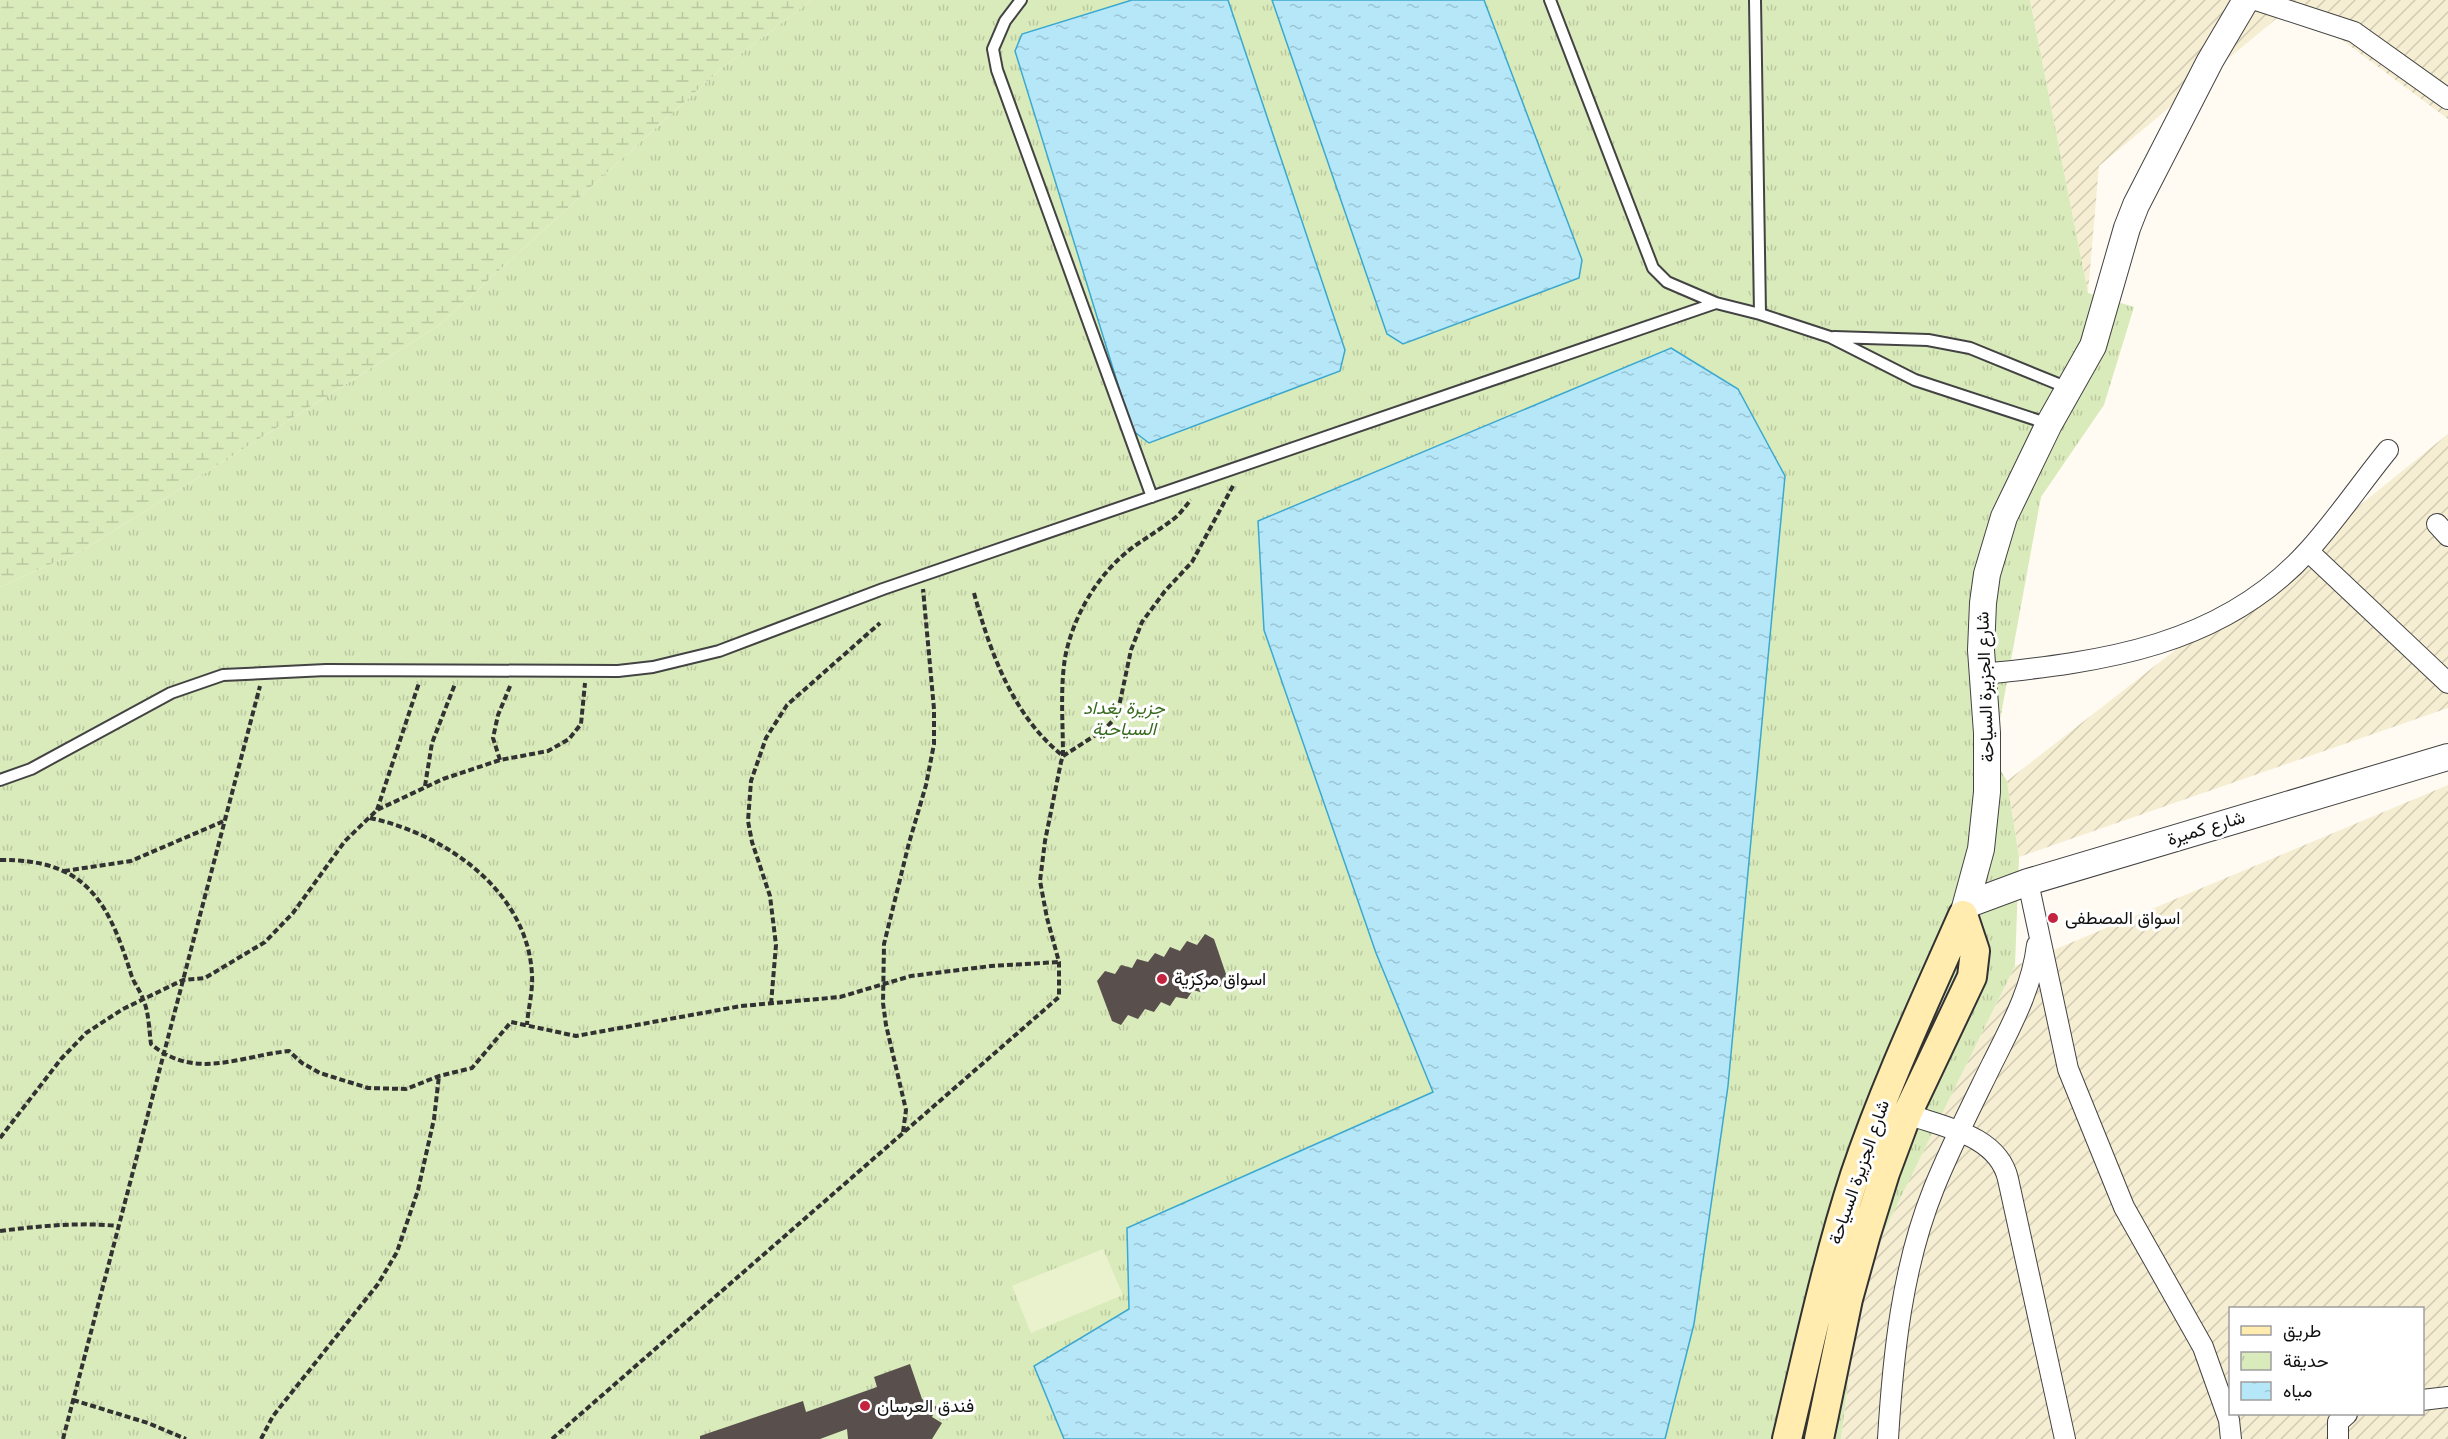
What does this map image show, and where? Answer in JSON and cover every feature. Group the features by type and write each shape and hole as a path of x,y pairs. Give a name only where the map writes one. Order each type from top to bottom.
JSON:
{"main road":[{"name":"شارع الجزيرة السياحة","path":"1818,1439 1848,1299 1866,1234 1907,1114 1972,977 1975,951 1965,910"},
{"name":"شارع الجزيرة السياحة","path":"1788,1439 1820,1299 1855,1174 1902,1053 1965,910"}],"street":[{"name":"شارع الجزيرة السياحة","path":"1965,910 1981,849 1987,792 1987,733 1981,638 1983,603 1995,545 2004,517 2049,424 2093,346 2127,228 2136,205 2210,61 2246,0"},
{"path":"2256,0 2354,32 2448,99"},
{"path":"1982,674 2106,658 2187,633 2224,616 2280,578 2308,550 2388,450"},
{"path":"2308,550 2448,682"},
{"name":"شارع كميرة","path":"1965,910 2028,882 2448,757"},
{"path":"2028,882 2068,1069 2124,1207 2203,1347 2229,1420 2231,1439"},
{"path":"1888,1439 1897,1337 1915,1249 1934,1189 1958,1132 2025,996 2038,934"},
{"path":"1907,1114 1977,1140 1992,1149 2006,1170 2065,1439"},
{"path":"2424,1400 2448,1397"},
{"path":"2338,1439 2338,1422 2345,1415"}],"lane":[{"path":"1021,0 1005,21 993,49 997,70 1152,497"},
{"path":"1550,0 1653,268 1667,282 1716,303 1760,314 1830,337 1915,380 2049,424"},
{"path":"1755,0 1760,314"},
{"path":"0,780 31,769 171,693 223,675 326,670 618,671 653,667 719,651 921,576 1716,303"},
{"path":"1830,337 1928,340 1959,346 2068,388"}],"path":[{"path":"1063,756 1105,729 1117,716 1129,658 1142,622 1165,591 1192,562 1220,508 1247,464"},
{"path":"552,1439 1059,997 1059,962 1040,881 1045,841 1063,756 1065,658 1077,621 1096,585 1119,559 1145,537 1176,517 1191,499 1200,480"},
{"path":"903,1133 906,1110 883,1003 884,944 926,785 934,744 934,709 921,576"},
{"path":"974,593 991,649 1010,690 1047,743 1063,756"},
{"path":"771,1004 776,945 770,896 748,820 752,781 766,738 788,705 880,623"},
{"path":"0,1138 61,1059 86,1033 123,1009 183,980 205,978 265,942 293,913 345,840 377,810 425,787 500,760 548,751 569,739 581,724 585,670"},
{"path":"377,810 423,671"},
{"path":"500,760 494,738 498,715 508,687 523,671"},
{"path":"425,787 432,743 460,672"},
{"path":"63,1439 263,673"},
{"path":"369,818 393,823 424,835 494,884 518,920 528,952 532,975 527,1025"},
{"path":"63,871 131,861 225,820"},
{"path":"0,860 24,860 51,865 81,881 100,901 135,986 143,999 151,1044 163,1055 191,1064 230,1063 264,1054 289,1051 320,1073 368,1088 406,1089 439,1076 472,1068 511,1022 576,1036 741,1006 840,997 911,976 991,966 1059,962"},
{"path":"261,1439 273,1416 378,1284 397,1252 422,1170 434,1119 439,1076"},
{"path":"0,1231 35,1226 99,1224 118,1226"},
{"path":"73,1400 148,1423 186,1439"}],"shaded area":[{"path":"2030,0 2448,0 2448,119 2294,4 2099,166 2088,293"},
{"path":"2448,434 2448,708 2019,857 2007,781 2323,535"},
{"path":"2448,785 2448,1439 1841,1439 1861,1278 2015,966"}],"green space":[{"path":"0,0 812,0 722,68 438,326 85,549 0,587"},
{"name":"جزيرة بغداد السياحية","path":"812,0 2030,0 2088,293 2134,307 2104,405 2041,497 1993,758 2007,781 2019,857 2015,966 1861,1278 1841,1439 0,1439 0,587 85,549 438,326 722,68"},
{"path":"1103,1249 1123,1295 1031,1333 1012,1286"}],"water":[{"path":"1132,0 1228,0 1345,350 1340,371 1149,443 1132,430 1015,51 1022,34"},
{"path":"1272,0 1484,0 1582,260 1579,278 1403,344 1387,334"},
{"path":"1671,348 1738,389 1785,476 1728,1086 1694,1324 1665,1439 1064,1439 1034,1366 1129,1309 1127,1228 1433,1092 1376,953 1264,630 1258,521"}],"building":[{"name":"اسواق مركزية","path":"1205,934 1214,939 1227,977 1220,987 1210,984 1204,993 1193,990 1187,999 1176,997 1170,1006 1161,1002 1154,1012 1145,1009 1138,1019 1128,1015 1121,1025 1112,1021 1097,981 1105,971 1115,974 1121,965 1132,968 1137,959 1148,962 1155,953 1164,957 1170,947 1180,951 1187,941 1197,945"},
{"name":"فندق العرسان","path":"910,1364 922,1399 937,1407 932,1417 942,1423 932,1439 848,1439 847,1429 820,1439 700,1439 700,1436 803,1401 806,1412 877,1387 874,1377"}],"place":[{"name":"اسواق المصطفى","path":"2053,918"},
{"name":"اسواق مركزية","path":"1162,979"},
{"name":"فندق العرسان","path":"865,1406"}]}
